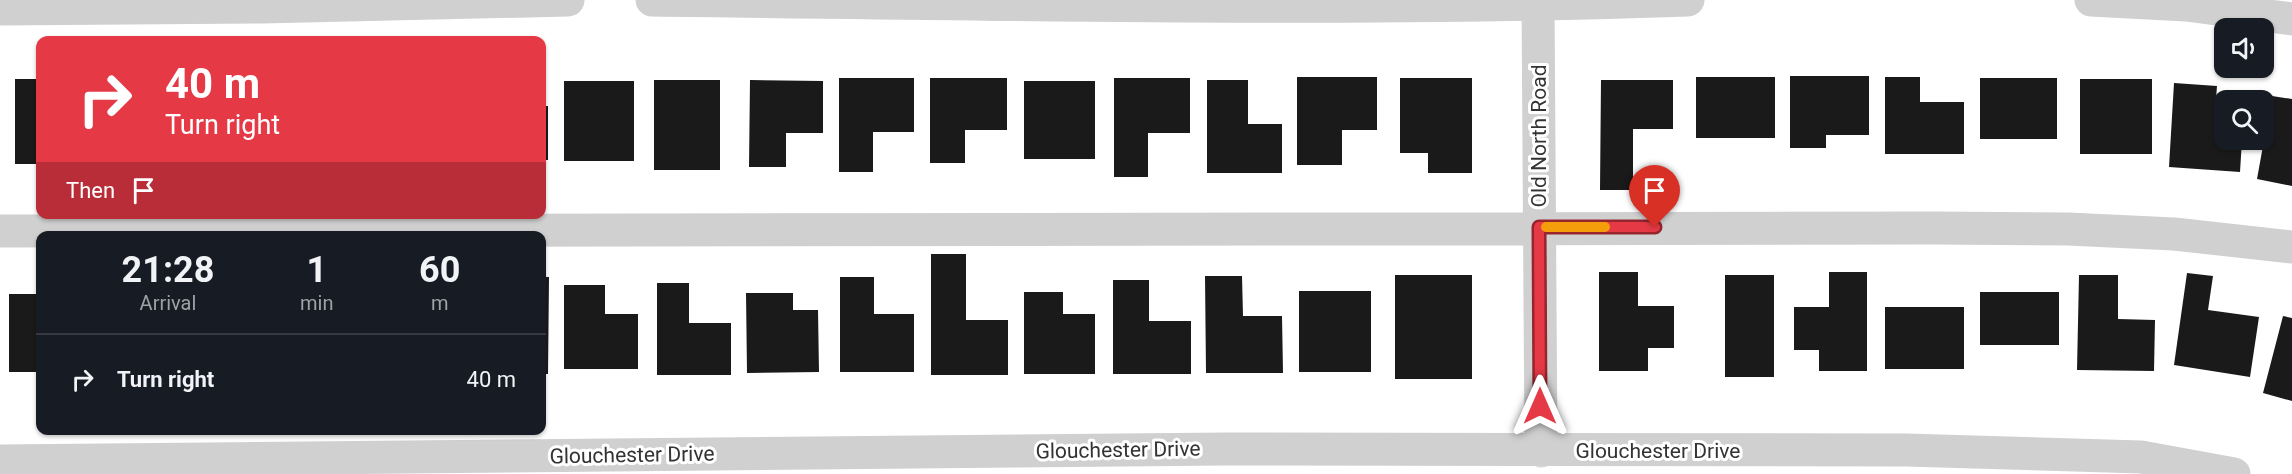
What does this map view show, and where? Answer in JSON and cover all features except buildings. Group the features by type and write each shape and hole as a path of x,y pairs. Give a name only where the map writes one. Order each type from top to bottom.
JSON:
{"street":[{"path":"0,9 273,7 568,0"},
{"path":"652,0 1277,7 1688,0"},
{"path":"2091,0 2186,5 2292,19"},
{"name":"Old North Road","path":"1538,3 1540,451"},
{"path":"0,231 1539,227 2068,229 2174,234 2292,247"},
{"name":"Glouchester Drive","path":"0,461 1203,449 1540,451 1906,462 2141,457 2234,474"}],"slow traffic":[{"path":"1546,227 1605,227"}],"route":[{"path":"1540,406 1539,227 1655,227"}]}
